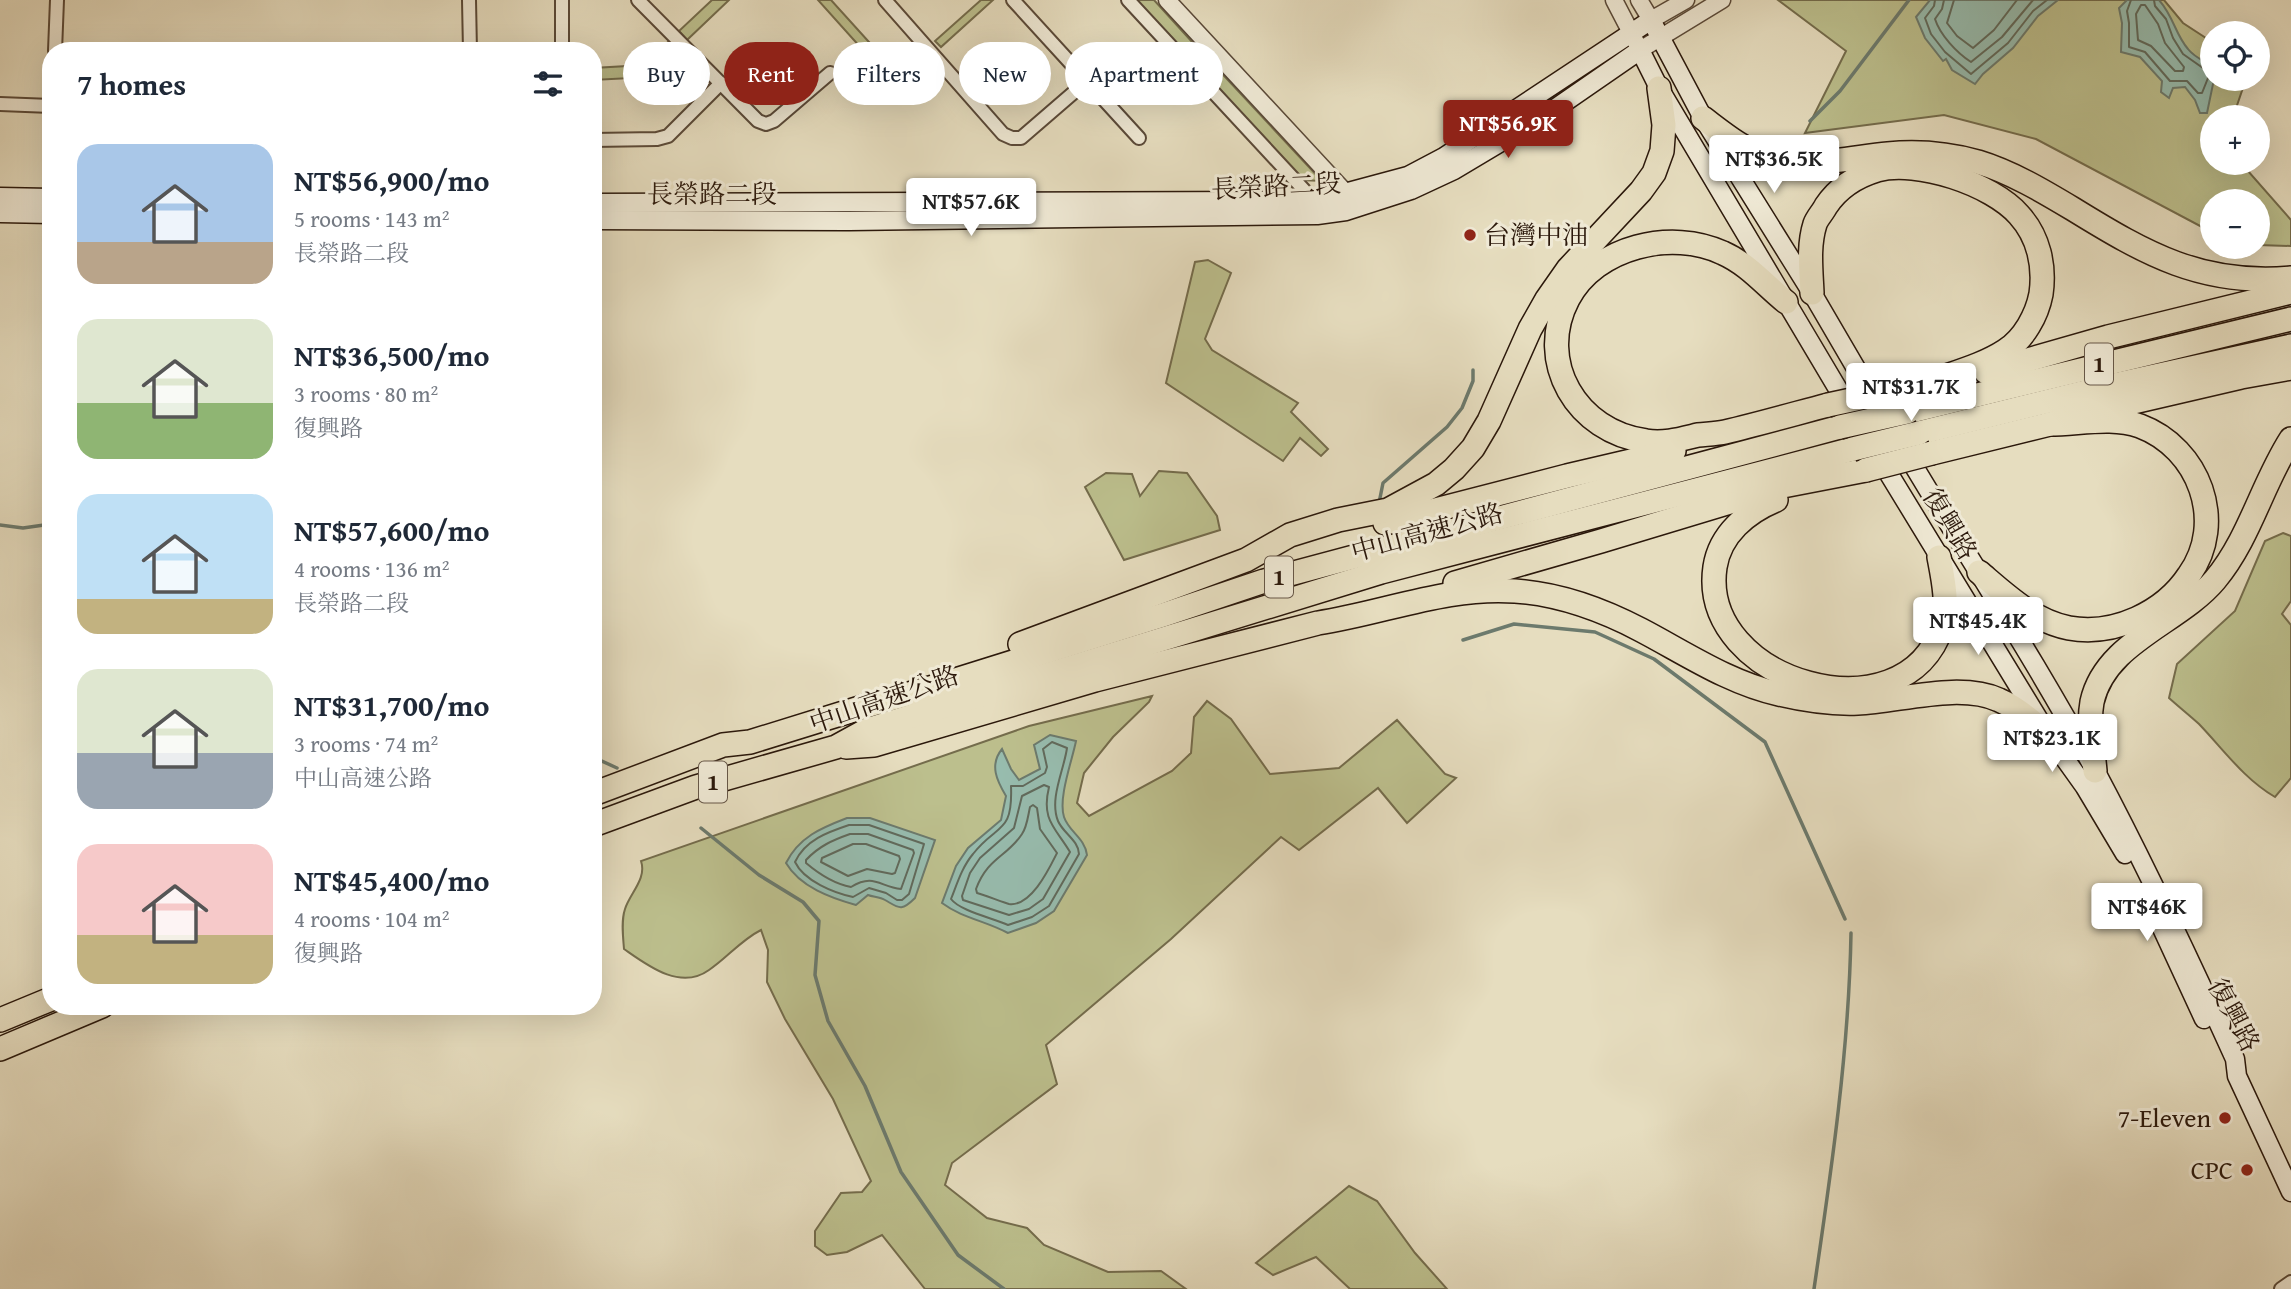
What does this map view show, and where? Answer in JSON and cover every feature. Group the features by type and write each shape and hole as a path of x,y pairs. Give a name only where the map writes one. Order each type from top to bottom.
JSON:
{"highway":[{"path":"723,745 745,731 816,707 979,660 1246,560 1290,535 1338,520 1388,510 1436,484 1467,454 1489,421 1530,329 1568,269 1641,191 1654,173 1662,151 1664,125 1659,88"},
{"path":"1703,118 1751,151 1797,163 1840,161 1890,154 1955,156 1987,165 2022,181 2118,237 2154,256 2183,267 2219,277 2249,280 2291,278"},
{"path":"1786,302 1756,274 1724,253 1700,245 1651,243 1627,250 1605,261 1585,277 1569,298 1557,338 1557,358 1563,379 1586,414 1605,429 1622,437 1648,442 1676,441 1723,432 1927,383 2007,350 2025,331 2038,309 2042,261 2034,236 2020,215 1998,197 1951,175 1911,169 1880,169 1855,179 1832,197 1815,222 1810,253 1812,293"},
{"path":"1927,383 1949,382 2108,337 2291,292"},
{"name":"中山高速公路","path":"602,791 723,745 750,742 927,689 1264,581 1840,427 2291,319"},
{"name":"中山高速公路","path":"602,822 696,787 836,747 867,730 1381,572 1853,449 2114,385 2291,346"},
{"path":"1318,623 1336,614 1505,570 1783,486 1866,470 2098,410 2291,368"},
{"path":"1979,572 2019,606 2043,618 2068,627 2093,629 2118,626 2154,609 2189,575 2198,558 2206,515 2203,490 2193,469 2180,453 2161,437 2139,426 2106,422 2050,424"},
{"path":"1246,560 1554,479 1671,452 1706,441 1723,432"},
{"path":"2095,771 2091,723 2092,703 2098,680 2111,663 2185,609 2214,581 2241,542 2291,439"},
{"path":"1831,478 1756,508 1733,529 1717,556 1713,586 1718,611 1732,635 1750,654 1777,670 1806,682 1835,688 1860,689 1887,683 1911,672 1932,649 1943,624 1944,586 1939,557"},
{"path":"836,747 874,745 1095,680 1318,623 1345,619 1436,596 1478,591 1544,594 1603,611 1722,673 1779,694 1816,701 1855,703 1971,693 1998,699 2028,718 2050,738"},
{"path":"0,1020 42,1003"},
{"path":"0,1049 81,1015"}],"main road":[{"name":"長榮路二段","path":"1346,202 1408,176 1444,157 1651,20"},
{"name":"復興路","path":"1651,20 1703,118 1812,293 2095,771 2178,933 2235,1059 2237,1076"},
{"name":"長榮路二段","path":"602,218 622,212 1320,207 1411,190 1454,170 1543,117 1640,50"},
{"name":"復興路","path":"1640,50 1659,88 1939,557 2050,738 2115,835 2141,884 2224,1062 2237,1076 2291,1192"},
{"path":"0,197 42,198"},
{"name":"長榮路二段","path":"602,206 622,212"},
{"path":"0,213 42,214"}],"street":[{"path":"55,42 57,0"},
{"path":"469,0 470,42"},
{"path":"562,0 562,42"},
{"path":"638,0 758,121 766,124 774,121 830,72"},
{"path":"885,0 1003,134 1021,138 1065,99"},
{"path":"1013,0 1065,56"},
{"path":"1128,0 1320,207"},
{"path":"1167,0 1346,202"},
{"name":"復興路","path":"1614,0 1640,50"},
{"name":"復興路","path":"1639,0 1651,20"},
{"path":"1651,20 1686,0"},
{"name":"長榮路二段","path":"1640,50 1722,0"},
{"path":"602,140 657,139 668,136 721,83"},
{"path":"0,104 42,106"},
{"path":"1109,105 1139,138"},
{"path":"2281,1289 2291,1282"}],"green space":[{"path":"712,0 729,0 687,40 679,31"},
{"path":"818,0 831,0 869,42 856,42"},
{"path":"981,0 993,0 945,43 935,41"},
{"path":"1132,0 1154,0 1192,42 1171,42"},
{"path":"1778,0 2164,0 2183,23 2200,34 2200,91 2242,91 2237,105 2200,105 2200,175 2252,175 2264,189 2200,189 2200,226 2036,139 1944,115 1805,133 1846,51"},
{"path":"623,66 623,78 602,80 602,67"},
{"path":"1223,75 1322,181 1299,180 1223,98"},
{"path":"2270,196 2291,220 2291,246 2270,245"},
{"path":"1208,260 1231,273 1205,339 1212,350 1298,403 1291,412 1328,449 1321,456 1300,438 1283,461 1166,383 1195,262"},
{"path":"1159,471 1187,473 1217,516 1220,530 1124,560 1085,487 1106,473 1132,474 1140,496"},
{"path":"2283,533 2291,536 2291,601 2282,614 2291,625 2291,778 2275,797 2244,773 2199,724 2169,698 2177,664 2235,611 2265,541"},
{"path":"1152,696 1084,773 1077,803 1089,816 1172,771 1191,753 1194,717 1207,701 1231,719 1270,774 1339,768 1397,720 1445,774 1456,778 1407,823 1378,788 1299,850 1281,837 1171,939 1046,1045 1057,1084 952,1163 945,1185 987,1218 1027,1228 1044,1245 1108,1272 1161,1271 1186,1289 925,1289 882,1235 847,1252 827,1255 815,1246 815,1231 841,1193 862,1192 871,1181 833,1099 785,1019 767,982 768,950 761,930 698,976 675,977 653,968 624,949 624,914 642,874 641,861 1029,726"},
{"path":"1349,1186 1377,1201 1415,1253 1447,1289 1350,1289 1316,1257 1273,1275 1256,1263"}],"water":[{"path":"1930,0 2058,0 2038,16 2013,48 1975,84 1952,70 1946,59 1943,61 1925,38 1916,17"},
{"path":"2127,0 2159,0 2188,49 2200,59 2200,91 2212,91 2209,105 2200,105 2200,113 2195,100 2185,87 2173,88 2169,98 2161,92 2162,81 2140,57 2121,52 2122,23 2119,8"},
{"path":"1050,735 1076,741 1064,790 1063,809 1066,822 1083,844 1087,855 1054,911 1036,923 1008,933 942,903 956,866 968,848 1001,820 1006,796 996,773 998,755 1002,749 1019,780 1040,769 1034,745"},
{"path":"847,818 870,818 935,840 915,898 903,907 868,895 856,905 836,899 799,879 786,863 804,840"}],"waterway":[{"path":"1810,121 1840,91 1909,0"},
{"path":"1379,503 1383,483 1447,427 1462,408 1473,381 1473,370"},
{"path":"0,525 23,528 42,525"},
{"path":"1463,640 1514,624 1595,632 1654,659 1765,742 1845,919"},
{"path":"602,761 617,768"},
{"path":"701,828 759,875 803,902 819,921 815,975 828,1021 865,1086 901,1172 958,1255 1004,1289"},
{"path":"1814,1289 1843,1067 1851,933"}],"place":[{"name":"台灣中油","path":"1470,235"},
{"name":"7-Eleven","path":"2225,1118"},
{"name":"CPC","path":"2247,1170"}]}
